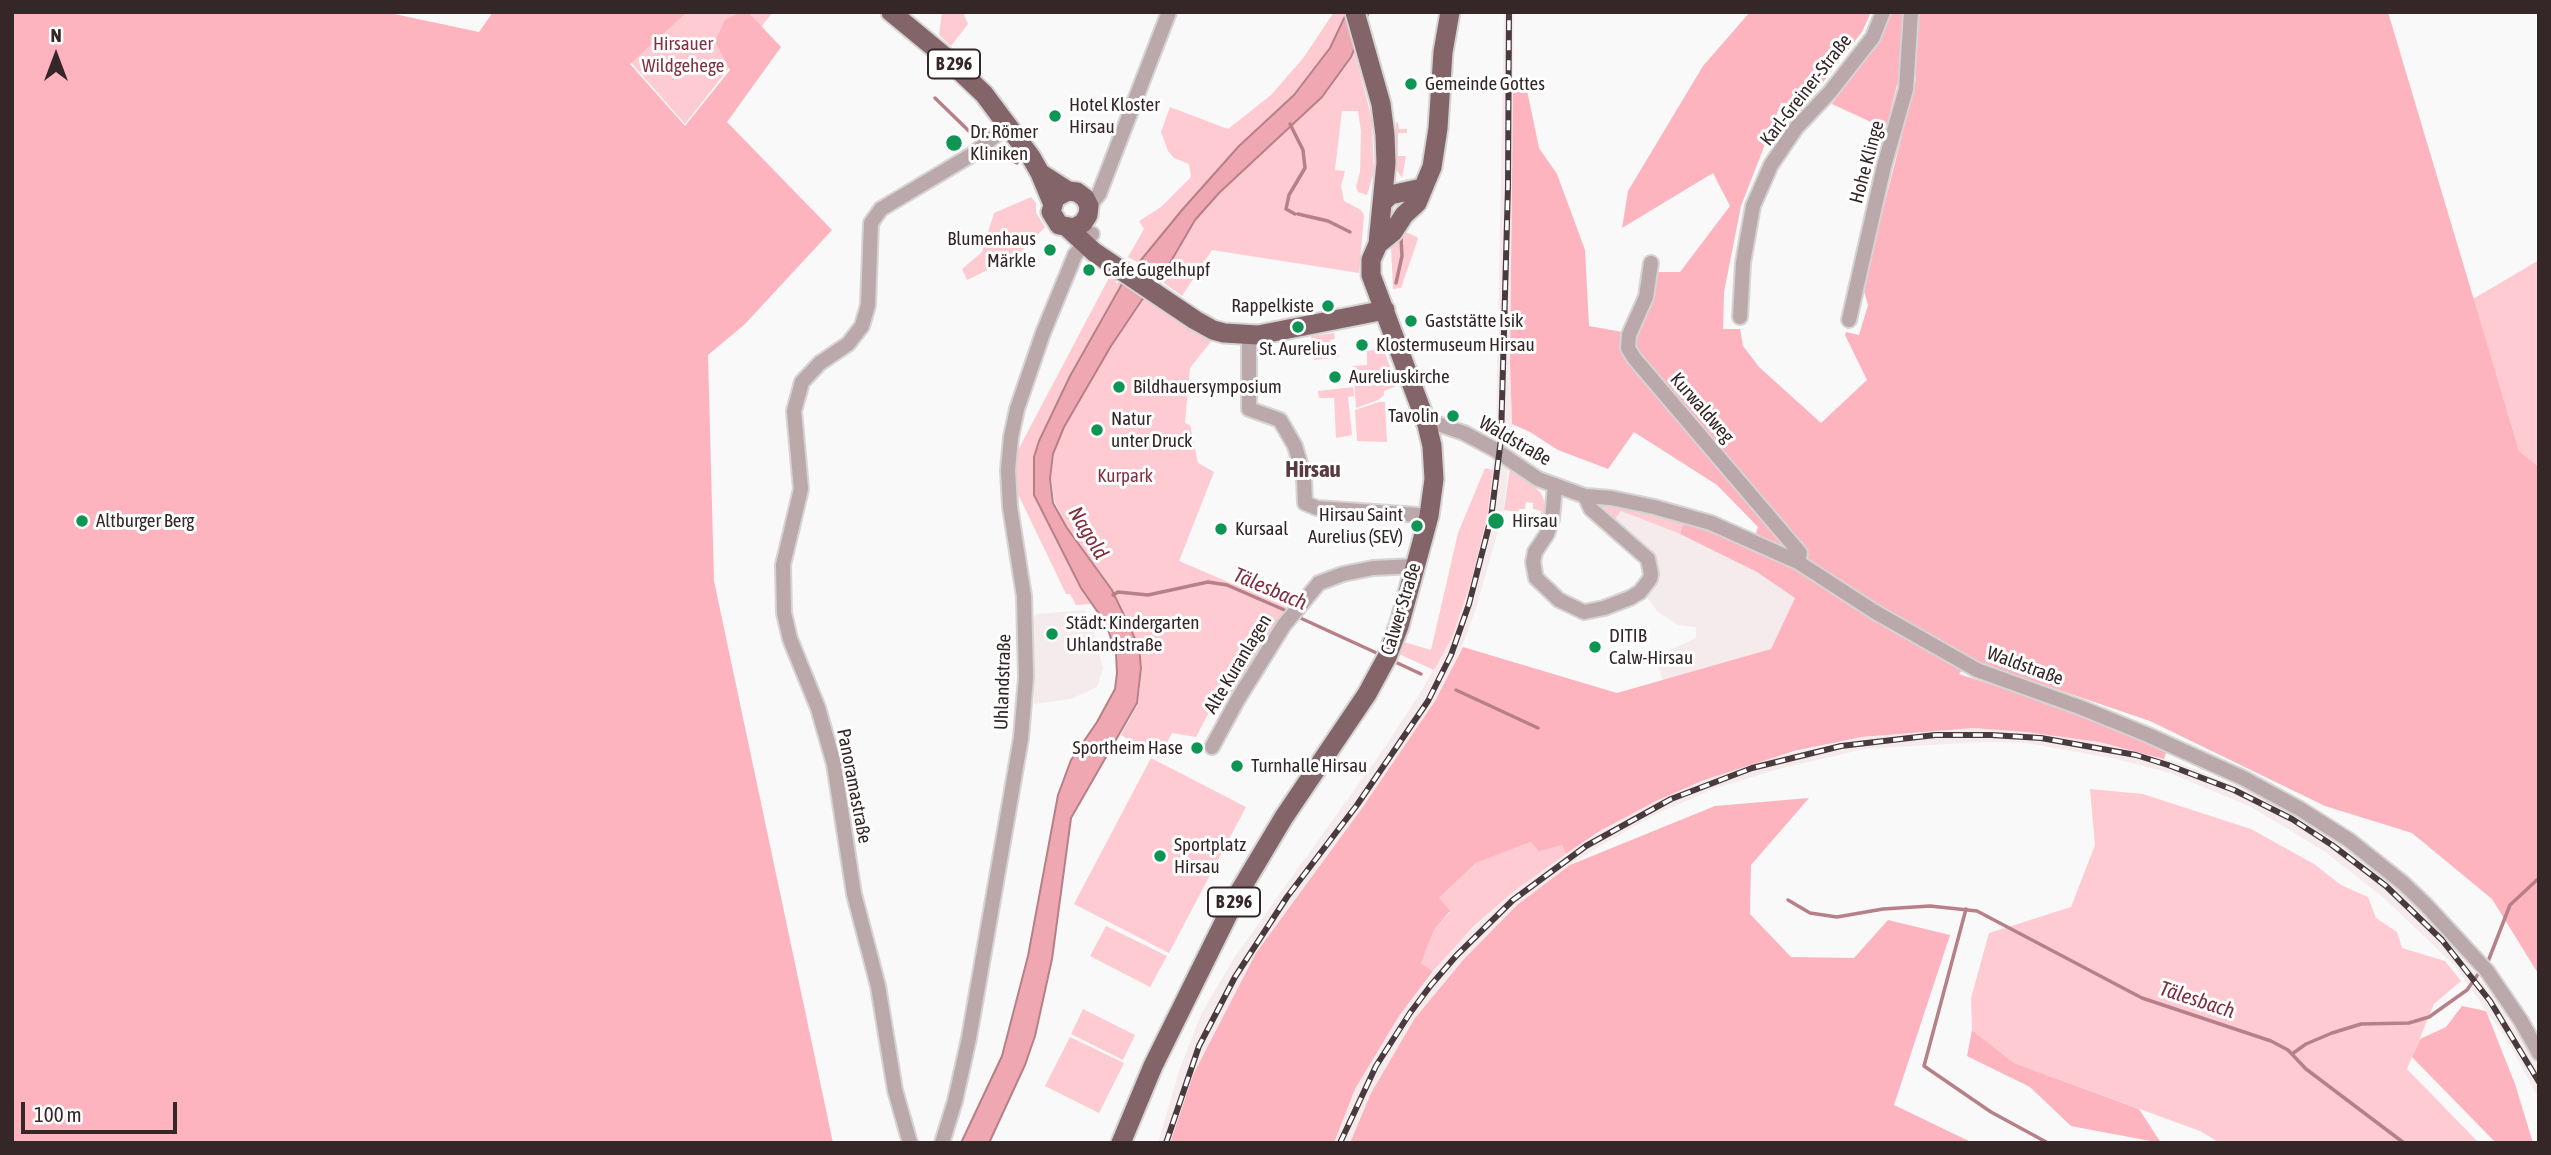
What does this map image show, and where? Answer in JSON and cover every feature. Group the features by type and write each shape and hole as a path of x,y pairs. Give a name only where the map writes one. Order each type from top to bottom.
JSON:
{"main road":[{"name":"B 296","path":"891,12 960,70 1008,125 1040,173 1077,214 1115,265 1189,316 1213,330 1249,336 1385,310"},
{"path":"1355,12 1384,125 1386,163 1378,244 1386,292 1385,310"},
{"path":"1355,316 1367,293 1371,260 1378,244 1393,232 1417,203 1428,178 1436,152 1443,52 1450,12"},
{"path":"1382,203 1390,195 1422,188"},
{"path":"1382,203 1395,209 1409,210"},
{"path":"1371,275 1385,310"},
{"name":"Calwer Straße","path":"1121,1143 1153,1066 1238,894 1284,817 1381,670 1393,644 1433,487 1434,461 1427,425 1385,310"}],"street":[{"name":"Uhlandstraße","path":"942,1143 970,1038 1021,738 1026,677 1024,597 1010,508 1008,470 1011,437 1017,409 1043,332 1075,255 1077,214 1099,194 1169,12"},
{"name":"Karl-Greiner-Straße","path":"1740,317 1743,263 1753,206 1771,165 1796,128 1830,92 1873,37 1883,12"},
{"name":"Hohe Klinge","path":"1849,320 1884,166 1906,89 1911,12"},
{"name":"Panoramastraße","path":"910,1143 895,1090 878,986 854,894 834,764 818,708 790,639 784,614 783,565 801,489 794,411 802,382 820,363 856,337 867,313 871,223 881,209 973,154 1008,125"},
{"name":"Kurwaldweg","path":"1651,263 1646,297 1629,335 1628,348 1800,553 1798,562"},
{"path":"1249,336 1249,409 1280,420 1295,446 1304,477 1305,503 1317,508 1418,515"},
{"name":"Waldstraße","path":"1427,425 1438,424 1464,433 1494,449 1538,479 1585,496 1611,498 1681,513 1711,523 1798,562 1875,612 1977,670 2082,708 2243,778 2300,809 2349,840 2403,883 2470,950 2521,1021 2539,1053"},
{"path":"1555,485 1552,519 1535,552 1533,562 1536,578 1559,600 1584,612 1630,598 1640,592 1651,574 1648,559 1591,509 1585,496"},
{"name":"Alte Kuranlagen","path":"1212,747 1238,699 1287,621 1318,583 1343,574 1373,568 1415,566"}],"shaded area":[{"path":"12,12 385,12 479,32 493,12 687,12 630,64 685,126 730,70 715,41 725,20 741,12 748,12 781,47 727,122 832,230 745,324 708,355 714,581 833,1143 12,1143"},
{"path":"1347,12 1369,12 1351,57 1322,97 1219,193 1195,220 1160,280 1142,300 1111,346 1064,427 1053,454 1050,479 1053,503 1067,528 1112,590 1139,647 1141,668 1137,703 1071,818 1052,959 1035,1036 1025,1065 989,1143 961,1143 1002,1056 1028,956 1058,795 1071,760 1115,689 1117,673 1116,653 1106,624 1081,588 1034,495 1034,457 1039,441 1070,376 1123,282 1239,146 1294,95 1330,48"},
{"path":"1504,12 1514,12 1510,362 1512,424 1504,510 1477,605 1462,647 1435,701 1360,811 1193,1075 1170,1143 1158,1143 1179,1071 1201,1014 1234,958 1385,747 1420,693 1452,638 1471,582 1487,518 1496,433"},
{"path":"1750,12 1871,12 1862,32 1813,95 1802,105 1781,103 1741,206 1724,292 1723,329 1740,329 1743,346 1759,367 1821,423 1867,380 1845,335 1846,332 1859,335 1868,305 1863,288 1916,80 1916,21 1919,12 2388,12 2519,451 2539,467 2539,975 2492,899 2412,833 2325,806 2150,721 1971,660 1959,674 2109,725 2167,750 2164,759 2099,742 1973,728 1862,737 1794,751 1704,780 1656,801 1598,832 1566,854 1562,845 1539,851 1531,842 1476,863 1439,898 1450,911 1434,930 1421,963 1433,971 1399,1016 1355,1089 1334,1143 1170,1143 1193,1075 1256,953 1360,811 1435,701 1463,647 1617,693 1771,649 1795,598 1757,572 1680,534 1684,521 1751,548 1758,527 1717,485 1634,432 1608,469 1558,450 1512,424 1510,362 1513,90 1527,90 1539,148 1557,174 1585,250 1589,326 1628,333 1644,294 1645,272 1680,272 1730,206 1713,173 1622,228 1628,191 1703,66"},
{"path":"1890,12 1903,12 1898,81 1886,129 1832,104 1875,43"},
{"path":"1621,511 1680,534 1757,572 1795,598 1771,649 1663,681 1655,657 1696,638 1696,627 1678,625 1657,611 1646,596 1655,578 1612,524"},
{"path":"1085,610 1093,628 1103,668 1097,687 1071,699 1034,704 1031,621 1036,614"},
{"path":"1973,728 2099,742 2179,763 2256,794 2336,841 2409,899 2462,956 2496,1000 2539,1067 2539,1099 2509,1043 2455,966 2384,898 2324,851 2251,807 2170,773 2116,759 2026,743 1982,742 1864,749 1779,769 1716,788 1658,813 1605,843 1570,865 1517,905 1464,959 1415,1018 1371,1093 1350,1143 1334,1143 1355,1089 1399,1016 1451,949 1513,892 1598,832 1656,801 1704,780 1775,757 1865,737"},
{"path":"1809,798 1751,865 1750,914 1791,957 1854,958 1888,920 1950,935 1894,1105 1973,1143 1350,1143 1371,1093 1415,1018 1464,959 1517,905 1570,865 1715,806"},
{"path":"2462,1006 2486,1011 2515,1084 2533,1143 2496,1143 2412,1057 2420,1039 2446,1027"},
{"path":"1972,1030 2014,1063 2139,1109 2161,1143 2071,1126 2030,1087 1967,1056"}],"green space":[{"name":"Hirsauer Wildgehege","path":"576,12 773,12 685,124 629,60"},
{"path":"942,12 963,12 968,24 951,46 939,35"},
{"path":"1334,12 1344,12 1345,16 1330,48 1294,95 1239,146 1139,263 1128,257 1144,229 1139,221 1161,207 1191,177 1189,164 1174,158 1168,151 1161,132 1170,107 1228,129 1271,95 1304,57"},
{"path":"1354,49 1372,120 1374,172 1367,195 1358,192 1356,187 1360,172 1361,131 1358,111 1342,111 1335,170 1345,171 1341,186 1344,201 1361,210 1364,215 1359,273 1212,250 1182,296 1160,280 1195,220 1219,193 1322,96"},
{"path":"1396,122 1399,129 1407,129 1407,133 1398,133 1398,156 1406,156 1402,178 1396,169"},
{"path":"1031,197 1036,203 1036,213 1045,227 1017,256 967,280 962,269 982,252 994,213"},
{"path":"1399,229 1418,239 1401,288 1393,289 1391,247"},
{"path":"2539,260 2539,467 2519,451 2473,299"},
{"path":"1111,274 1116,277 1116,283 1122,282 1069,376 1038,441 1034,458 1033,495 1079,586 1091,604 1076,605 1070,594 1066,594 1017,492 1017,452"},
{"name":"Kurpark","path":"1145,298 1213,339 1190,368 1185,423 1190,425 1198,463 1214,472 1179,561 1287,607 1233,696 1219,693 1196,737 1172,733 1159,758 1121,735 1138,704 1142,668 1140,647 1113,590 1068,528 1055,503 1051,479 1054,455 1064,427 1111,347"},
{"path":"1334,333 1335,339 1330,340 1331,348 1337,347 1339,357 1314,360 1311,336"},
{"path":"1381,342 1397,386 1384,391 1384,395 1378,400 1356,408 1353,366 1367,365 1367,351 1374,350"},
{"path":"1353,387 1354,396 1348,397 1352,435 1336,438 1334,398 1319,398 1318,391"},
{"path":"1385,402 1387,442 1357,441 1355,410"},
{"path":"1485,468 1493,470 1487,518 1471,582 1452,638 1434,670 1399,654 1404,642 1431,650 1458,533"},
{"path":"1510,468 1541,493 1546,516 1543,525 1540,524 1541,511 1533,509 1533,503 1526,502 1525,509 1519,509 1518,512 1504,510"},
{"path":"1602,504 1615,504 1684,521 1680,534 1621,511 1612,524 1598,508"},
{"name":"Sportplatz Hirsau","path":"1151,758 1246,807 1169,953 1074,904"},
{"path":"2090,789 2143,794 2251,829 2314,864 2341,885 2368,897 2376,918 2397,932 2402,948 2445,961 2461,981 2434,1004 2407,1069 2479,1143 2220,1143 2200,1131 2014,1063 1972,1030 1971,998 1989,933 2071,907 2095,845"},
{"path":"1531,842 1562,845 1566,854 1513,892 1473,927 1433,971 1421,963 1434,930 1450,912 1438,899 1476,863"},
{"path":"1106,926 1167,956 1150,987 1090,956"},
{"path":"1083,1009 1135,1035 1123,1060 1071,1034"},
{"path":"1070,1037 1124,1063 1099,1113 1045,1086"}],"waterway":[{"path":"935,98 974,136"},
{"path":"1290,124 1303,150 1305,168 1289,195 1286,209 1295,214"},
{"path":"987,148 1017,163"},
{"path":"1298,214 1328,221 1350,232"},
{"path":"1396,283 1402,256 1399,236"},
{"name":"Tälesbach","path":"1113,595 1118,592 1148,595 1208,582 1227,585 1289,612"},
{"name":"Tälesbach","path":"1296,616 1381,655"},
{"name":"Tälesbach","path":"1391,660 1421,674"},
{"name":"Tälesbach","path":"1456,690 1538,728"},
{"path":"2487,964 2510,905 2539,878"},
{"name":"Tälesbach","path":"1788,900 1810,913 1837,917 1883,909 1930,906 1977,911 2142,998 2271,1041 2288,1050 2306,1069 2404,1143"},
{"name":"Tälesbach","path":"1966,909 1924,1066 1991,1112 2048,1143"},
{"path":"2292,1054 2306,1044 2361,1024 2409,1023 2429,1017 2467,990 2481,970"}],"railway":[{"path":"1166,1143 1199,1046 1235,977 1287,897 1357,805 1428,701 1451,655 1469,604 1491,518 1501,439 1508,186 1509,12"},
{"path":"1340,1143 1376,1066 1431,985 1456,956 1513,900 1586,846 1671,799 1752,768 1841,746 1935,735 2041,738 2136,755 2234,790 2292,819 2386,886 2442,940 2490,1001 2539,1082"}],"place":[{"name":"Gemeinde Gottes","path":"1411,84"},
{"name":"Hotel Kloster Hirsau","path":"1055,116"},
{"name":"Dr. Römer Kliniken","path":"954,143"},
{"name":"Blumenhaus Märkle","path":"1050,250"},
{"name":"Cafe Gugelhupf","path":"1089,270"},
{"name":"Rappelkiste","path":"1328,306"},
{"name":"Gaststätte Isik","path":"1411,321"},
{"name":"St. Aurelius","path":"1298,327"},
{"name":"Klostermuseum Hirsau","path":"1362,345"},
{"name":"Aureliuskirche","path":"1335,377"},
{"name":"Bildhauersymposium","path":"1119,387"},
{"name":"Tavolin","path":"1453,416"},
{"name":"Natur unter Druck","path":"1097,430"},
{"name":"Altburger Berg","path":"82,521"},
{"name":"Hirsau","path":"1496,521"},
{"name":"Hirsau Saint Aurelius (SEV)","path":"1417,526"},
{"name":"Kursaal","path":"1221,529"},
{"name":"Städt: Kindergarten Uhlandstraße","path":"1052,634"},
{"name":"DITIB Calw-Hirsau","path":"1595,647"},
{"name":"Sportheim Hase","path":"1197,748"},
{"name":"Turnhalle Hirsau","path":"1237,766"},
{"name":"Sportplatz Hirsau","path":"1160,856"}],"district":[{"name":"Hirsau","path":"1313,470"}],"water label":[{"name":"Nagold","path":"1088,533"}]}
